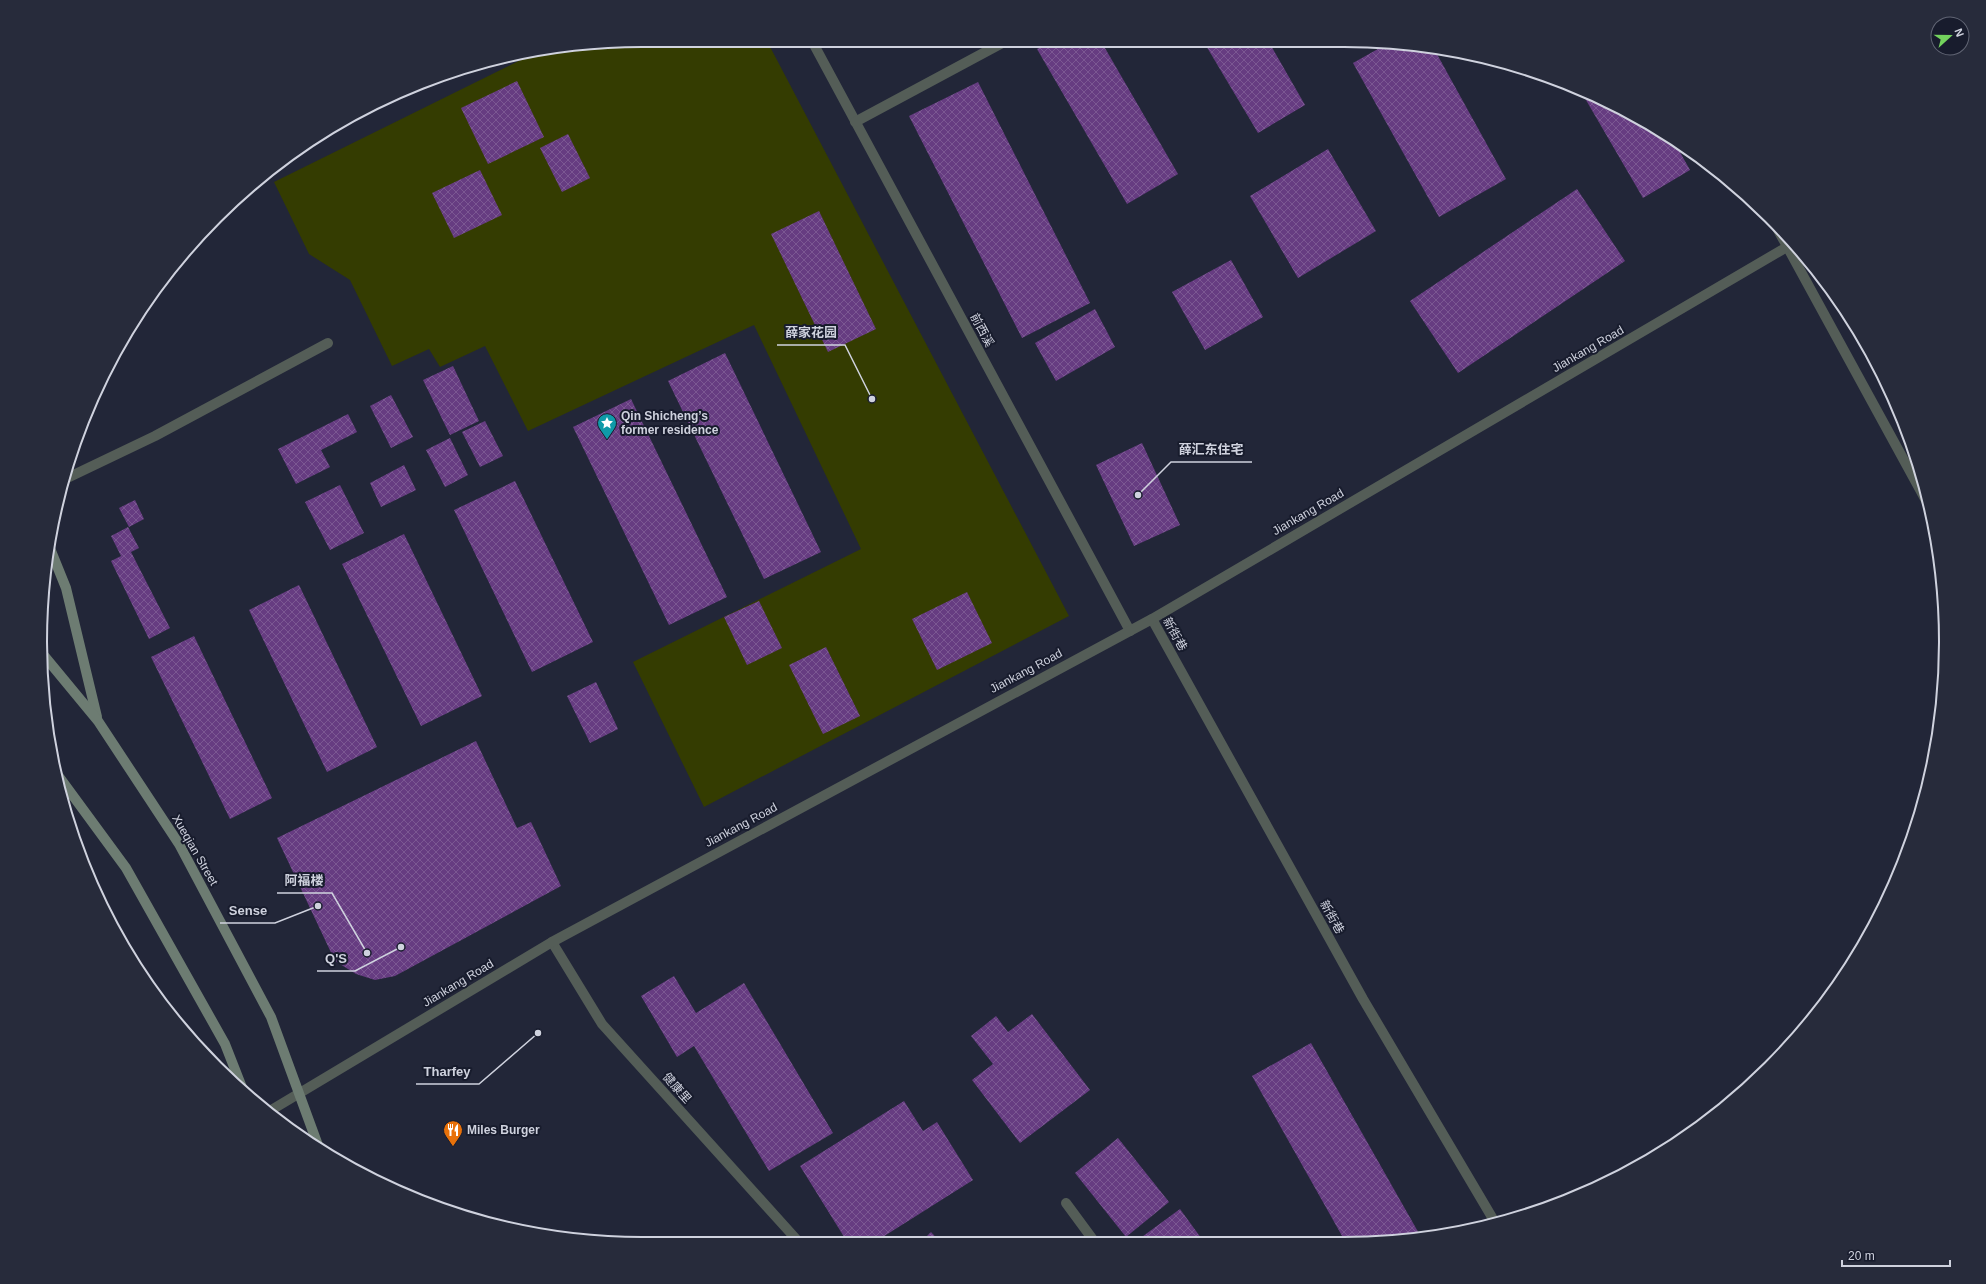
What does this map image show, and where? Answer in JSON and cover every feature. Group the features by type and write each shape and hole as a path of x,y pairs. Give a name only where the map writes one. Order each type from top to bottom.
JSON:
{"main road":[{"path":"53,556 66,588 98,721"},
{"name":"Xueqian Street","path":"47,660 98,721 178,844 271,1017 315,1139"},
{"path":"64,784 126,868 225,1044 239,1079"}],"street":[{"name":"前西溪","path":"815,47 1130,631"},
{"path":"855,122 995,47"},
{"name":"Jiankang Road","path":"274,1109 552,942 1152,619 1788,247"},
{"path":"1794,254 1918,486"},
{"path":"71,477 155,436 328,343"},
{"name":"新街巷","path":"1152,619 1363,999 1493,1218"},
{"name":"健康里","path":"552,942 602,1024 794,1237"},
{"path":"1066,1203 1091,1237"}],"green space":[{"path":"770,47 1069,616 704,807 633,662 861,549 754,325 528,431 485,346 440,367 429,349 392,366 350,280 309,254 274,182 524,59 603,48"}],"building":[{"path":"1041,47 1104,47 1178,174 1127,204 1037,49"},
{"path":"1207,47 1272,47 1305,105 1258,133"},
{"path":"1380,48 1437,54 1506,179 1439,217 1353,63"},
{"path":"517,81 544,137 488,164 461,108"},
{"path":"978,82 1090,303 1022,338 909,116"},
{"path":"1585,98 1642,127 1679,150 1690,170 1643,198"},
{"path":"568,134 590,178 562,192 540,148"},
{"path":"1328,149 1376,231 1298,278 1250,196"},
{"path":"480,170 502,215 454,238 432,193"},
{"path":"1577,189 1625,261 1458,373 1410,301"},
{"path":"819,211 876,329 828,352 771,234"},
{"path":"1231,260 1263,317 1205,350 1172,292"},
{"path":"1095,309 1115,347 1056,381 1035,343"},
{"path":"725,353 821,552 764,579 668,381"},
{"path":"453,366 479,421 450,435 423,380"},
{"path":"391,395 413,437 391,448 370,406"},
{"path":"631,399 727,597 669,625 573,427"},
{"path":"348,414 357,432 321,450 330,467 296,484 278,449"},
{"path":"485,421 503,456 480,467 462,432"},
{"path":"450,438 468,475 445,487 426,450"},
{"path":"1142,443 1180,525 1134,546 1096,465"},
{"path":"404,465 416,490 381,507 370,483"},
{"path":"515,481 593,642 532,672 454,510"},
{"path":"340,485 364,533 330,550 305,502"},
{"path":"135,500 144,519 129,527 119,508"},
{"path":"128,527 139,548 131,552 170,628 149,639 111,561 121,556 111,536"},
{"path":"404,534 482,696 421,726 342,564"},
{"path":"299,585 377,747 327,772 249,610"},
{"path":"967,592 992,643 937,670 912,619"},
{"path":"759,601 782,648 747,665 724,617"},
{"path":"194,636 272,798 230,819 151,657"},
{"path":"826,647 860,716 823,734 789,665"},
{"path":"596,682 618,729 590,743 567,696"},
{"path":"476,741 517,828 531,822 561,886 395,976 375,980 356,974 335,961 277,838"},
{"path":"674,976 696,1013 744,983 833,1133 769,1171 694,1046 677,1057 641,996"},
{"path":"1032,1014 1090,1090 1020,1143 972,1080 993,1064 971,1036 996,1016 1008,1032"},
{"path":"1311,1043 1418,1232 1383,1236 1343,1237 1252,1076"},
{"path":"904,1101 923,1131 937,1122 973,1180 883,1237 844,1237 800,1166"},
{"path":"1118,1138 1169,1202 1126,1237 1075,1173"},
{"path":"1180,1209 1200,1237 1142,1237"},
{"path":"931,1232 935,1237 926,1237"}],"place":[{"name":"薛家花园","path":"872,399"},
{"name":"Qin Shicheng’s former residence","path":"607,440"},
{"name":"薛汇东住宅","path":"1138,495"},
{"name":"Sense","path":"318,906"},
{"name":"Q'S","path":"401,947"},
{"name":"阿福楼","path":"367,953"},
{"name":"Tharfey","path":"538,1033"},
{"name":"Miles Burger","path":"453,1147"}]}
